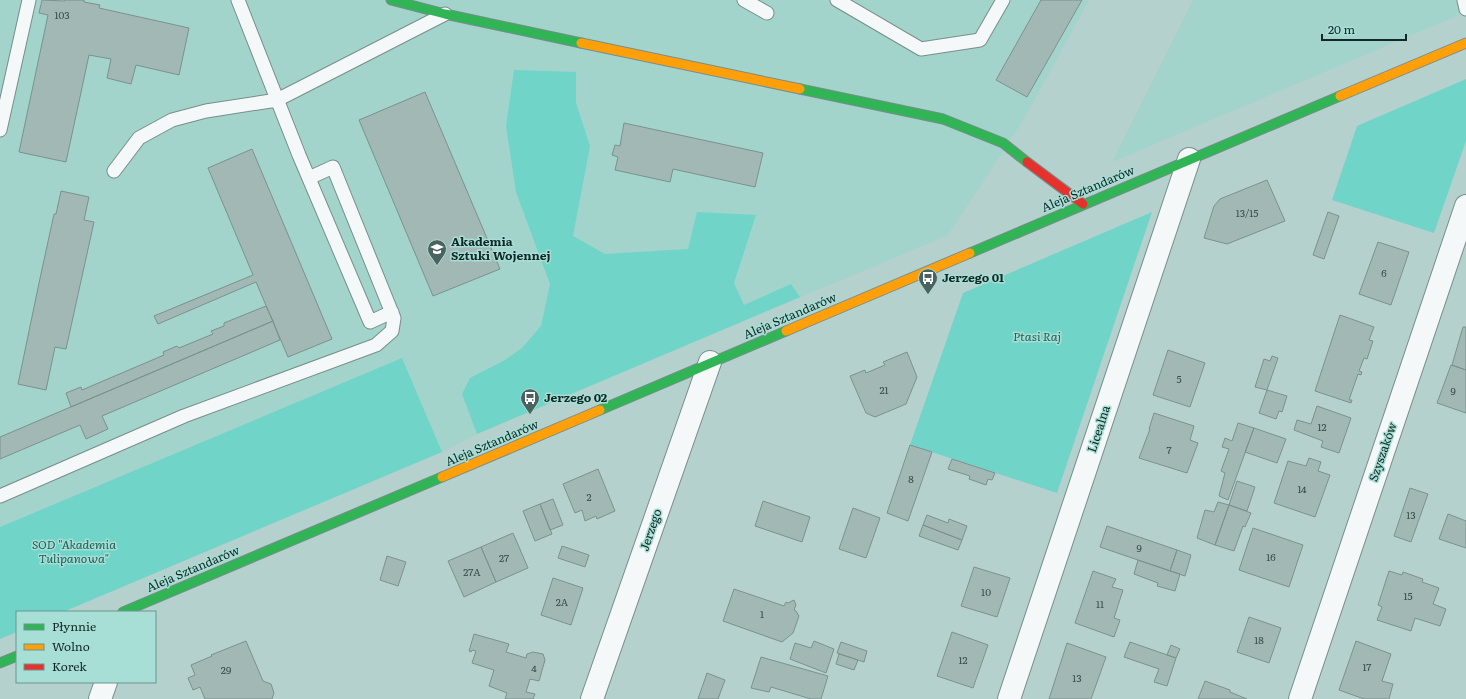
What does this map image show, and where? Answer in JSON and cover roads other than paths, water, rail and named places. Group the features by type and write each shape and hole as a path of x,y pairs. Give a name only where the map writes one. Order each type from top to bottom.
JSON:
{"street":[{"path":"391,0 448,7 943,119 1003,143 1083,204"},
{"name":"Aleja Sztandarów","path":"125,611 710,362 886,289 1188,159 1466,43"},
{"name":"Licealna","path":"1009,699 1188,159"},
{"name":"Szyszaków","path":"1300,699 1466,206"},
{"name":"Jerzego","path":"592,699 710,362"},
{"path":"0,663 16,656"},
{"path":"100,699 106,683"}],"lane":[{"path":"0,130 29,0"},
{"path":"238,0 309,178 370,322 392,312"},
{"path":"744,0 767,12"},
{"path":"837,0 921,49 980,40 1003,0"},
{"path":"1464,0 1466,9"},
{"path":"114,171 139,138 172,120 206,111 278,100 448,7"},
{"path":"0,496 184,416 376,345 392,331 394,318 392,312 333,167 309,178"}],"place":[{"name":"Akademia Sztuki Wojennej","path":"437,266"},
{"name":"Jerzego 01","path":"928,295"},
{"name":"Jerzego 02","path":"530,415"}],"park label":[{"name":"Ptasi Raj","path":"1037,337"},
{"name":"SOD \"Akademia Tulipanowa\"","path":"74,552"}]}
